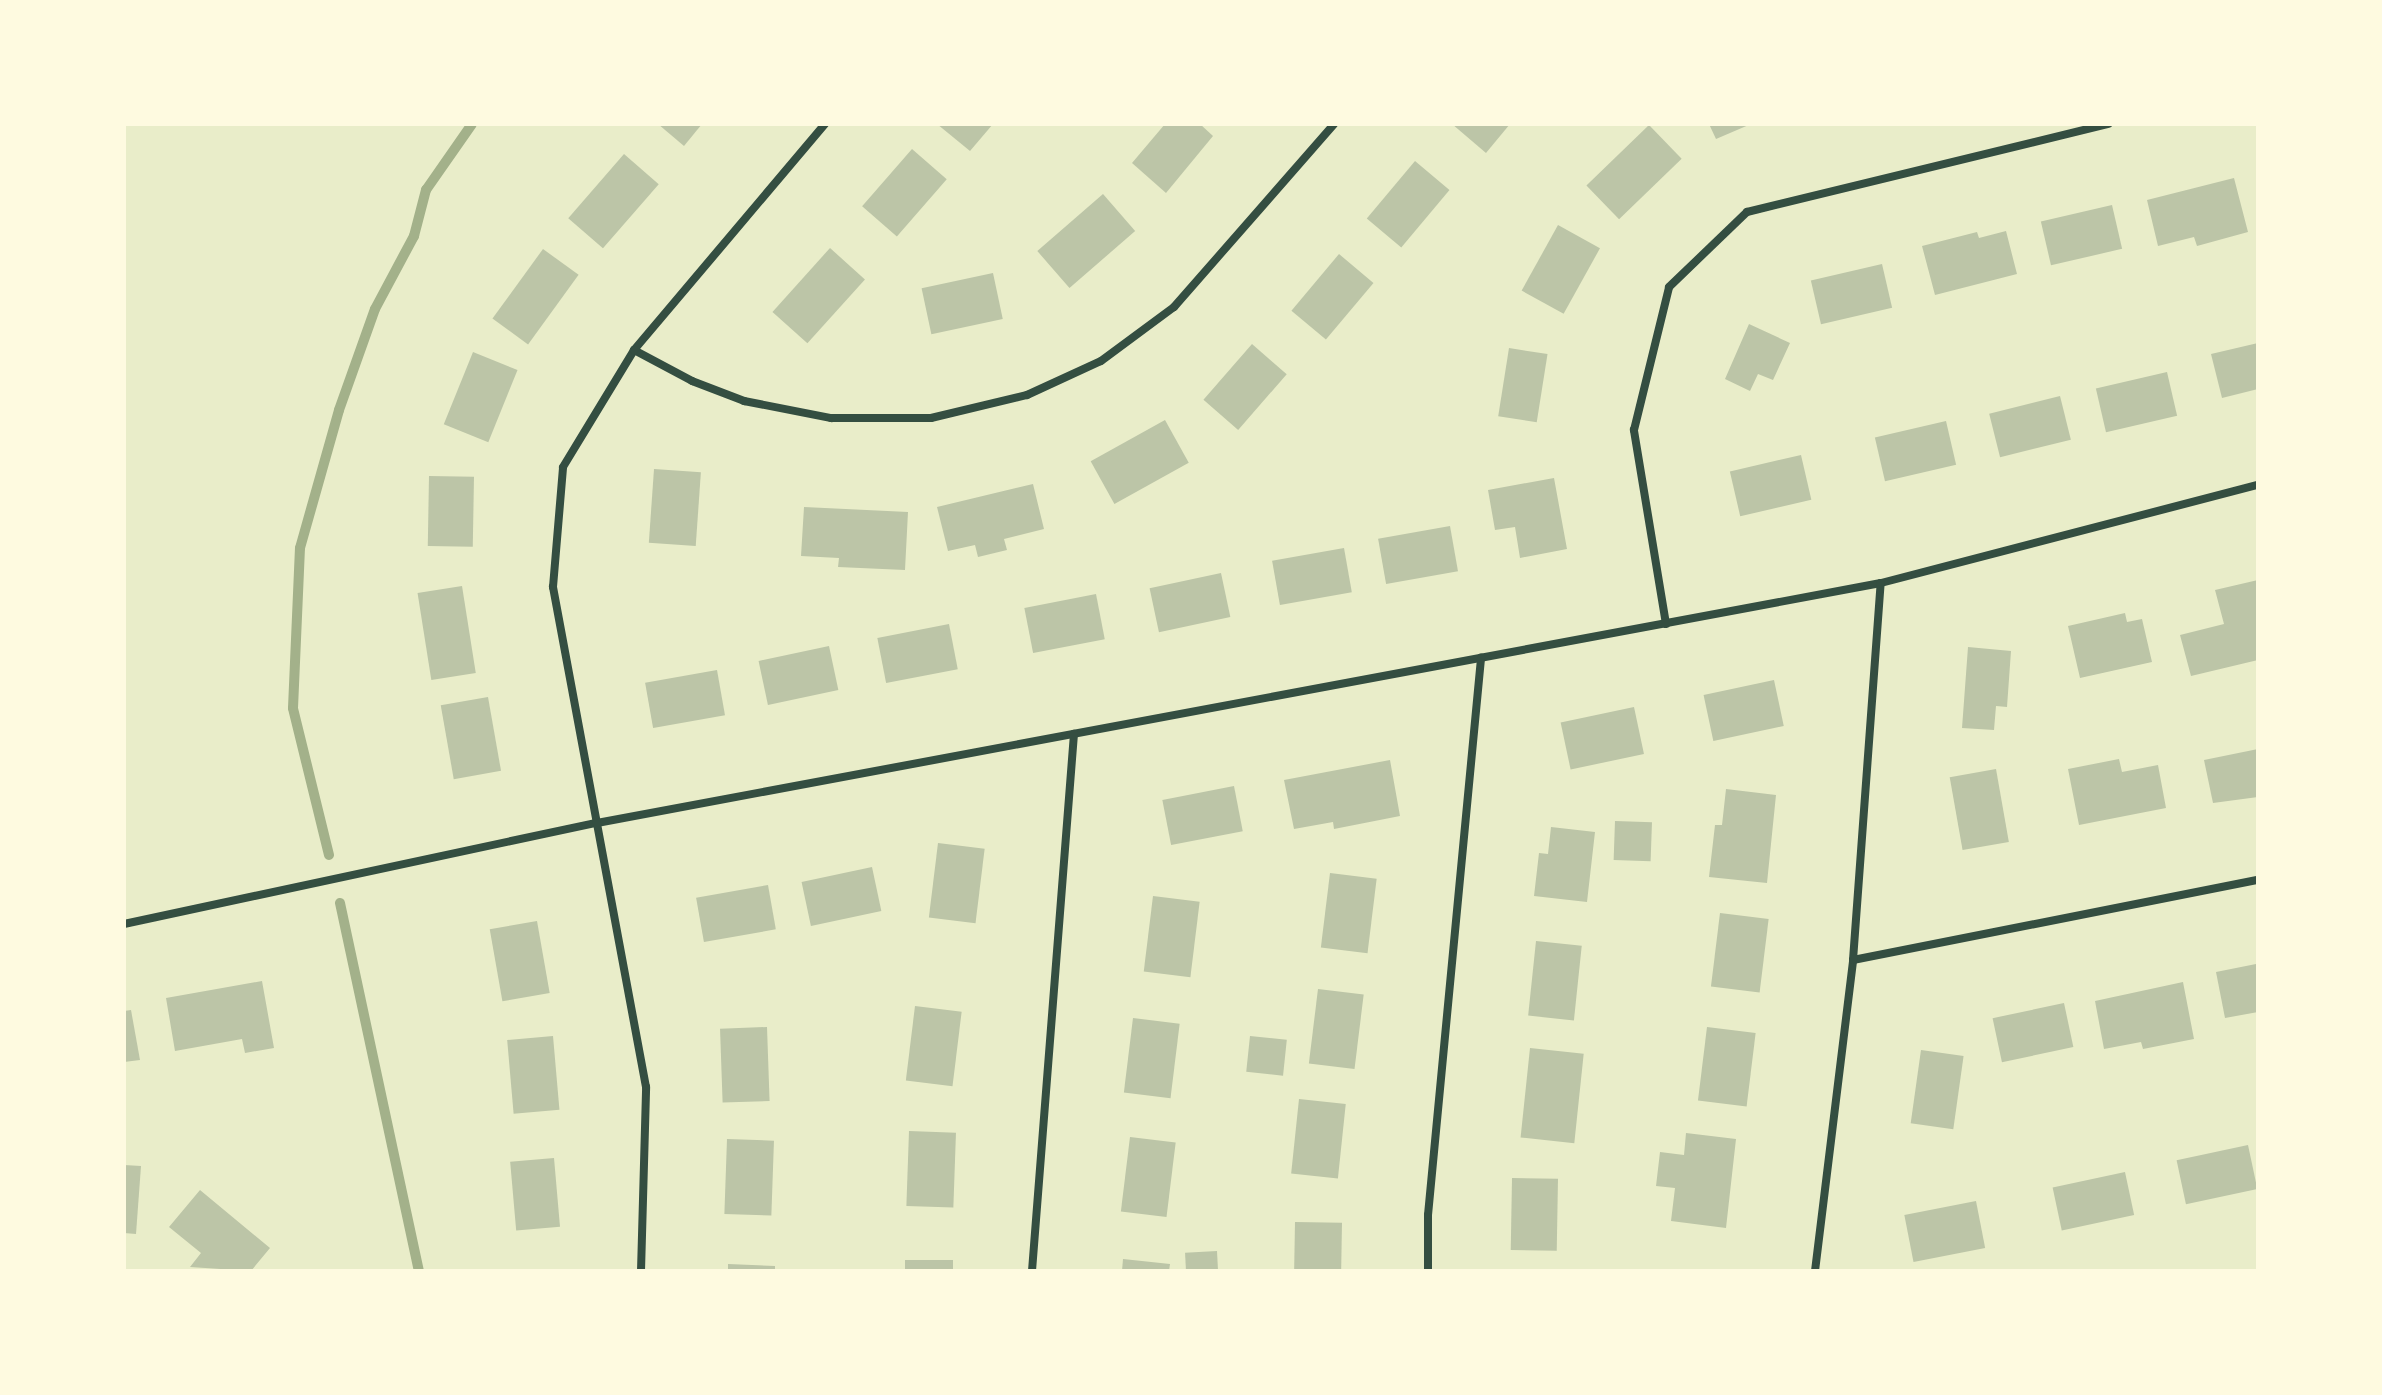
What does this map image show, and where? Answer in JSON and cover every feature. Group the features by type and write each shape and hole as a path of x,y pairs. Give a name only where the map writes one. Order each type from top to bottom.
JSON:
{"street":[{"path":"641,1271 646,1087 553,587 563,467 634,350 825,124"},
{"path":"634,350 692,381 744,401 831,418 931,418 1027,395 1101,361 1174,307 1334,124"},
{"path":"1666,624 1634,430 1669,287 1747,212 2108,124"},
{"path":"124,924 597,823 1881,583 2258,485"},
{"path":"1815,1271 1853,960 1881,583"},
{"path":"1428,1271 1428,1215 1481,658"},
{"path":"1032,1271 1074,734"},
{"path":"1853,960 2258,880"}],"building":[{"path":"658,124 702,124 684,146"},
{"path":"937,124 993,124 970,151"},
{"path":"1165,124 1200,124 1213,136 1166,193 1132,163"},
{"path":"1452,124 1510,124 1486,153"},
{"path":"1709,124 1751,124 1716,139"},
{"path":"1649,125 1682,159 1619,219 1586,185"},
{"path":"912,149 947,179 897,237 862,206"},
{"path":"624,154 659,184 603,248 568,218"},
{"path":"1415,161 1449,190 1401,247 1367,218"},
{"path":"2234,178 2248,232 2197,246 2194,237 2158,246 2147,200"},
{"path":"1103,194 1135,231 1069,288 1037,251"},
{"path":"2112,205 2122,249 2051,265 2041,221"},
{"path":"1558,225 1600,248 1564,314 1522,291"},
{"path":"2006,231 2017,274 1935,295 1922,246 1977,232 1979,238"},
{"path":"830,248 865,279 807,343 772,312"},
{"path":"543,249 579,275 528,344 492,319"},
{"path":"1339,254 1373,283 1326,340 1291,311"},
{"path":"1882,264 1892,308 1821,324 1811,280"},
{"path":"993,273 1003,319 931,334 922,288"},
{"path":"1749,324 1790,343 1773,380 1758,374 1750,391 1725,379"},
{"path":"2258,343 2258,389 2222,398 2211,354"},
{"path":"1252,344 1287,374 1238,430 1203,400"},
{"path":"1509,348 1548,354 1537,422 1498,416"},
{"path":"473,352 518,370 488,442 444,424"},
{"path":"2167,372 2177,416 2106,432 2096,388"},
{"path":"2060,396 2071,440 2000,457 1989,414"},
{"path":"1165,420 1189,463 1114,504 1091,461"},
{"path":"1946,421 1956,465 1885,481 1875,437"},
{"path":"1801,455 1811,500 1740,516 1730,471"},
{"path":"654,469 701,472 696,546 649,543"},
{"path":"429,476 474,477 473,547 428,546"},
{"path":"1554,478 1567,549 1520,558 1515,527 1495,530 1488,490"},
{"path":"1033,484 1044,529 1004,539 1007,550 978,557 975,545 948,551 937,507"},
{"path":"804,507 908,512 905,570 838,567 839,558 801,556"},
{"path":"1450,526 1458,571 1386,584 1378,539"},
{"path":"1344,548 1352,592 1280,605 1272,561"},
{"path":"1221,573 1230,617 1159,632 1150,588"},
{"path":"2258,580 2258,660 2191,676 2180,635 2224,624 2215,590"},
{"path":"462,586 476,673 431,680 418,593"},
{"path":"1096,594 1105,639 1033,653 1024,608"},
{"path":"2125,613 2127,622 2142,619 2152,662 2080,678 2068,626"},
{"path":"949,624 958,669 886,683 877,638"},
{"path":"829,646 838,690 768,705 759,661"},
{"path":"1968,647 2011,651 2007,707 1996,706 1994,730 1962,728"},
{"path":"717,670 725,715 653,728 645,683"},
{"path":"1774,680 1784,726 1713,741 1704,695"},
{"path":"488,697 501,771 454,779 441,705"},
{"path":"1634,707 1644,754 1571,770 1561,723"},
{"path":"2258,749 2258,797 2213,803 2204,760"},
{"path":"2119,759 2122,772 2158,765 2166,808 2079,825 2068,769"},
{"path":"1390,760 1400,816 1334,829 1333,822 1294,829 1284,780"},
{"path":"1996,769 2009,842 1963,850 1950,777"},
{"path":"1234,786 1243,831 1171,845 1162,800"},
{"path":"1726,789 1776,795 1767,883 1709,877 1715,825 1722,825"},
{"path":"1615,821 1652,822 1651,861 1614,860"},
{"path":"1551,827 1595,832 1587,902 1534,896 1539,853 1548,854"},
{"path":"938,843 985,849 976,923 929,917"},
{"path":"872,867 881,911 811,926 802,882"},
{"path":"1330,873 1377,879 1368,953 1321,947"},
{"path":"768,885 776,929 704,942 696,898"},
{"path":"1153,896 1200,902 1190,977 1144,971"},
{"path":"1720,913 1769,919 1760,992 1711,986"},
{"path":"537,921 550,993 502,1001 490,929"},
{"path":"1536,941 1582,946 1574,1020 1528,1016"},
{"path":"2256,964 2258,1012 2225,1018 2216,972"},
{"path":"262,981 274,1048 245,1053 242,1039 175,1051 166,998"},
{"path":"2183,982 2194,1039 2143,1049 2141,1042 2104,1049 2095,1001"},
{"path":"1318,989 1364,995 1355,1069 1309,1063"},
{"path":"2064,1003 2073,1047 2002,1062 1993,1018"},
{"path":"915,1006 962,1012 953,1086 906,1080"},
{"path":"131,1010 140,1060 124,1062 124,1011"},
{"path":"1133,1018 1180,1024 1171,1098 1124,1092"},
{"path":"767,1027 770,1101 723,1103 720,1029"},
{"path":"1707,1027 1756,1033 1747,1106 1698,1100"},
{"path":"553,1036 559,1110 514,1114 507,1040"},
{"path":"1250,1036 1287,1040 1283,1076 1246,1072"},
{"path":"1530,1048 1584,1054 1574,1143 1521,1138"},
{"path":"1921,1050 1964,1056 1953,1129 1911,1123"},
{"path":"1299,1099 1346,1104 1338,1179 1291,1174"},
{"path":"909,1131 956,1133 953,1208 906,1206"},
{"path":"1686,1133 1736,1139 1726,1228 1671,1221 1675,1188 1656,1186 1660,1152 1684,1155"},
{"path":"1130,1137 1176,1143 1167,1217 1121,1211"},
{"path":"727,1139 774,1141 771,1216 724,1214"},
{"path":"2248,1145 2257,1189 2186,1204 2177,1160"},
{"path":"554,1158 560,1227 516,1231 510,1162"},
{"path":"124,1165 141,1166 136,1234 124,1233"},
{"path":"2125,1172 2134,1215 2062,1230 2053,1187"},
{"path":"1512,1178 1558,1179 1557,1251 1511,1250"},
{"path":"200,1190 270,1248 251,1271 190,1267 201,1253 169,1227"},
{"path":"1976,1201 1985,1248 1914,1262 1904,1215"},
{"path":"1295,1222 1342,1223 1341,1271 1294,1271"},
{"path":"1217,1251 1218,1271 1186,1271 1185,1253"},
{"path":"1123,1259 1170,1264 1169,1271 1122,1271"},
{"path":"905,1260 953,1260 953,1271 905,1271"},
{"path":"728,1264 775,1266 775,1271 728,1271"}],"waterway":[{"path":"329,855 293,708 300,548 339,410 375,309 414,236 426,190 472,124"},
{"path":"340,903 419,1271"}]}
